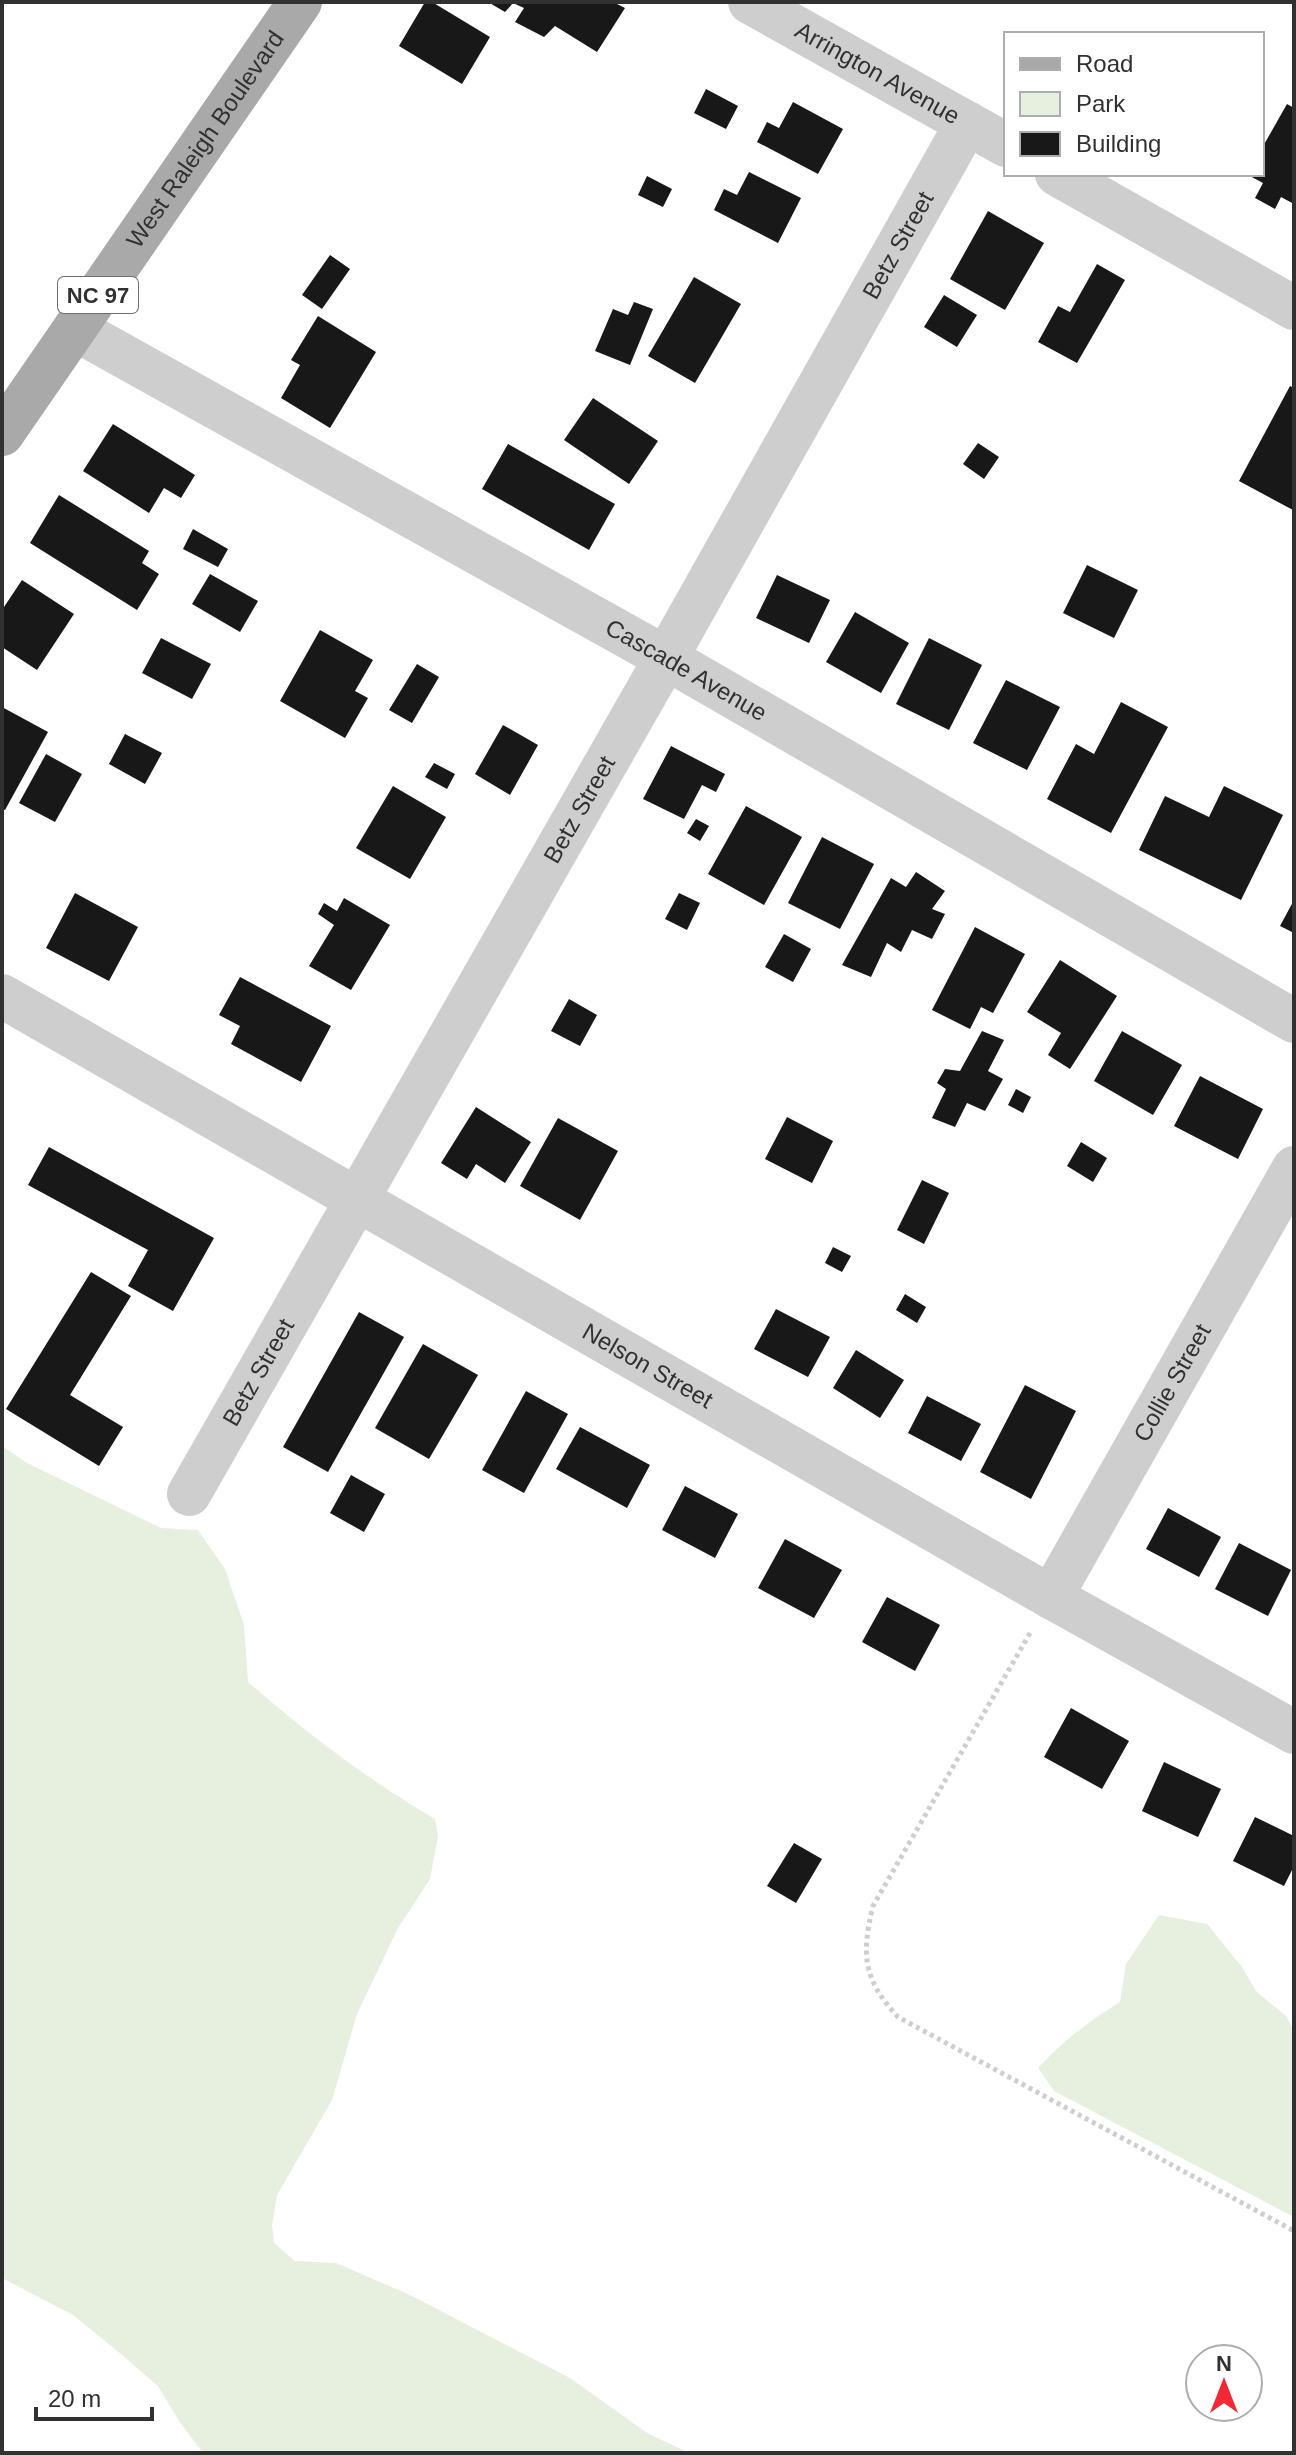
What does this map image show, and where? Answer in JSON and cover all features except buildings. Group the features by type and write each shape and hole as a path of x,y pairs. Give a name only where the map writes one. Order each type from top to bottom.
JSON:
{"main road":[{"name":"West Raleigh Boulevard","path":"6,420 75,329 300,2"}],"street":[{"name":"Arrington Avenue","path":"750,2 1004,144"},
{"name":"Betz Street","path":"189,1494 967,123"},
{"path":"1061,176 1294,308"},
{"name":"Cascade Avenue","path":"75,329 666,658 1294,1021"},
{"name":"Nelson Street","path":"2,996 1051,1597 1294,1732"},
{"name":"Collie Street","path":"1051,1597 1294,1168"}],"path":[{"path":"1051,1597 873,1906 865,1951 867,1973 881,1999 898,2017 1294,2231"}],"green space":[{"path":"2,1446 27,1463 161,1528 198,1530 225,1569 244,1625 248,1682 338,1755 435,1819 438,1836 430,1879 398,1928 357,2014 332,2100 277,2195 272,2225 274,2243 295,2261 336,2263 410,2295 570,2378 647,2433 689,2453 203,2453 158,2386 73,2315 2,2278"},
{"path":"1159,1915 1207,1924 1241,1966 1257,1992 1286,2016 1294,2031 1294,2217 1054,2091 1038,2068 1077,2032 1120,2002 1126,1964"}]}
